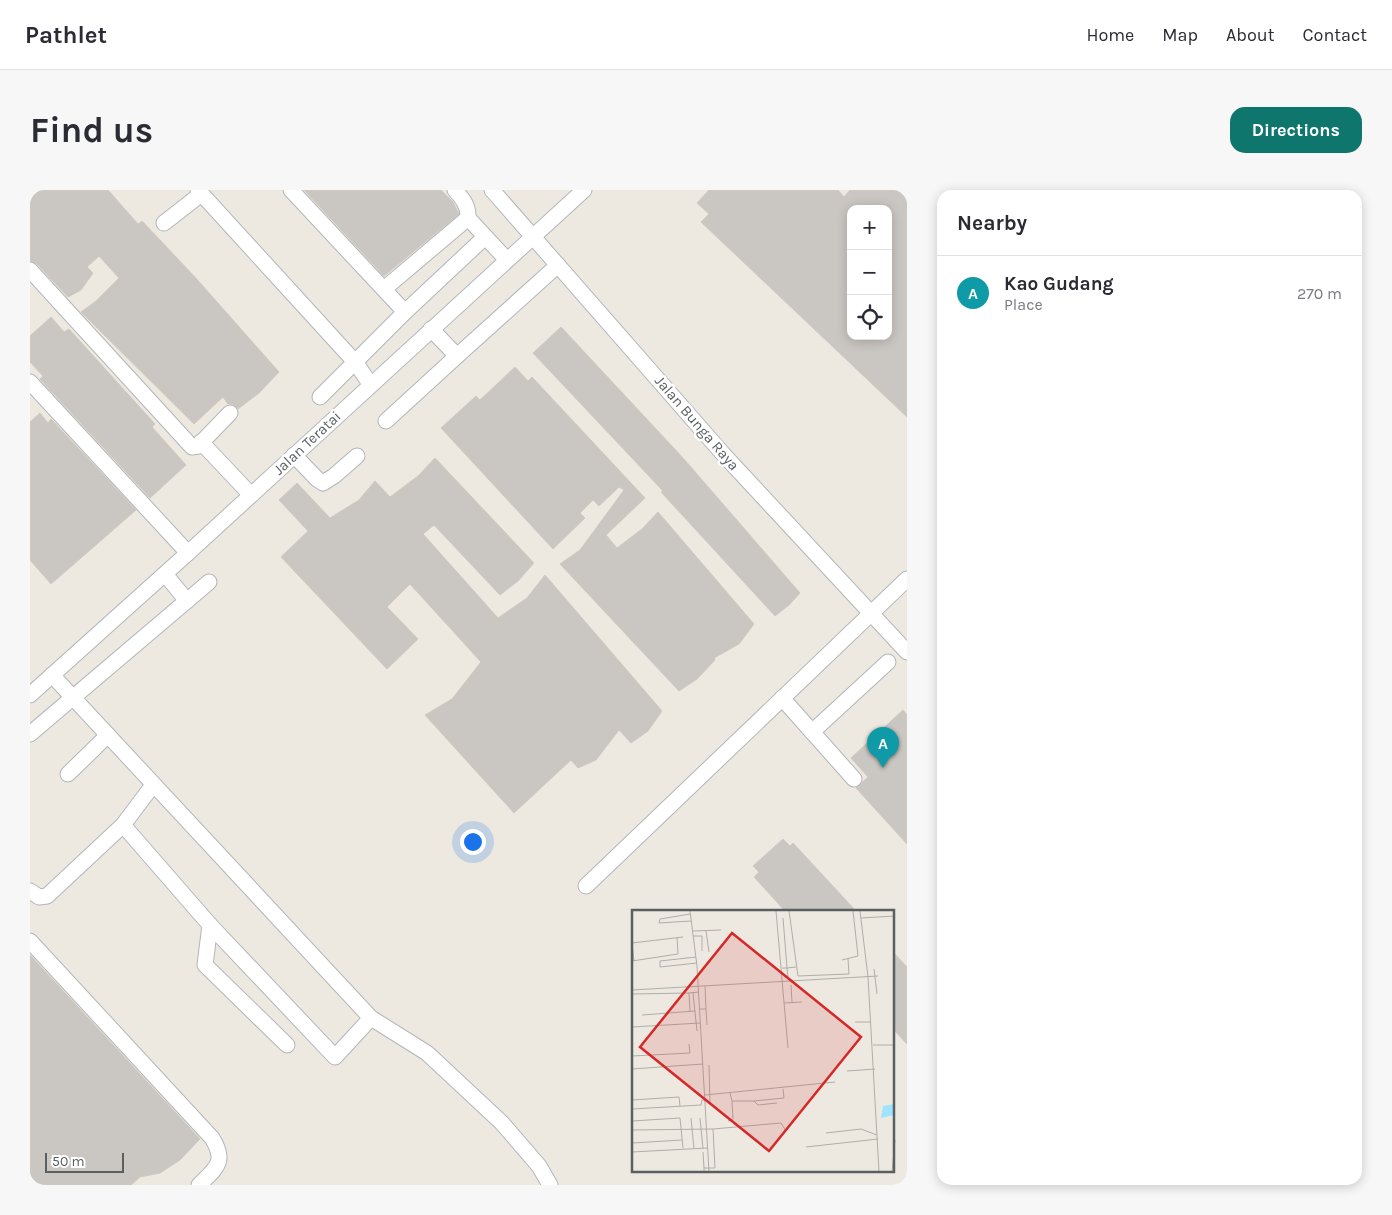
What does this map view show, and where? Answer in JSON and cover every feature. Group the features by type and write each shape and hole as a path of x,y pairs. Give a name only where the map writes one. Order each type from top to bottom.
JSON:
{"street":[{"path":"291,190 405,312"},
{"path":"454,190 465,202 468,218 507,260"},
{"name":"Jalan Bunga Raya","path":"492,190 724,455 907,652"},
{"name":"Jalan Teratai","path":"30,695 165,574 370,384 584,190"},
{"path":"164,223 200,192 356,363 370,384"},
{"path":"384,289 468,218"},
{"path":"320,397 405,312 485,237"},
{"path":"386,421 558,265"},
{"path":"30,270 191,446 195,447 201,442 230,413"},
{"path":"431,329 457,356"},
{"path":"30,382 188,553"},
{"path":"201,442 251,495"},
{"path":"294,454 323,483 357,456"},
{"path":"165,574 187,601"},
{"path":"586,886 907,579"},
{"path":"30,734 209,582"},
{"path":"812,732 888,662"},
{"path":"52,675 371,1018 427,1053 502,1123 539,1166 550,1185"},
{"path":"782,698 854,779"},
{"path":"68,774 108,735"},
{"path":"30,891 39,897 47,896 123,825 153,785"},
{"path":"123,825 210,926 335,1057 371,1018"},
{"path":"210,926 205,965 287,1045"},
{"path":"30,940 212,1138 220,1155 219,1161 216,1169 199,1185"}],"building":[{"path":"30,190 108,190 138,224 142,221 194,276 279,372 259,393 238,409 233,404 228,404 223,397 194,424 81,312 96,301 119,278 99,256 87,267 93,273 81,290 68,297 37,264 30,261"},
{"path":"304,190 441,190 453,202 459,214 384,276"},
{"path":"709,190 838,190 844,197 850,190 907,190 907,417 701,222 709,214 697,203"},
{"path":"51,317 64,332 69,329 155,424 152,427 186,465 150,498 40,379 43,376 30,362 30,336"},
{"path":"561,327 684,459 800,593 775,616 661,492 663,491 533,353"},
{"path":"515,367 528,381 532,377 645,498 606,535 617,548 642,529 658,512 754,624 739,644 714,658 715,660 697,679 679,691 560,564 580,550 624,490 619,487 599,506 593,500 580,513 585,518 553,549 441,428 476,396 480,400"},
{"path":"40,413 48,423 51,419 136,510 51,584 30,560 30,422"},
{"path":"435,458 534,563 518,581 500,595 434,525 423,534 498,618 527,598 545,575 662,711 648,731 631,743 619,730 596,760 578,768 571,760 514,813 425,715 452,699 481,662 410,584 387,607 418,639 387,669 281,557 308,531 279,500 297,483 330,518 359,500 375,481 390,497 418,476"},
{"path":"903,710 907,715 907,844 856,788 868,777 851,758"},
{"path":"783,839 790,846 793,843 855,910 784,910 754,877 759,872 753,866"},
{"path":"894,953 907,967 907,1044 894,1030"},
{"path":"30,955 200,1139 180,1160 160,1173 140,1177 131,1185 30,1185"}],"place":[{"name":"Kao Gudang","path":"883,768"}]}
